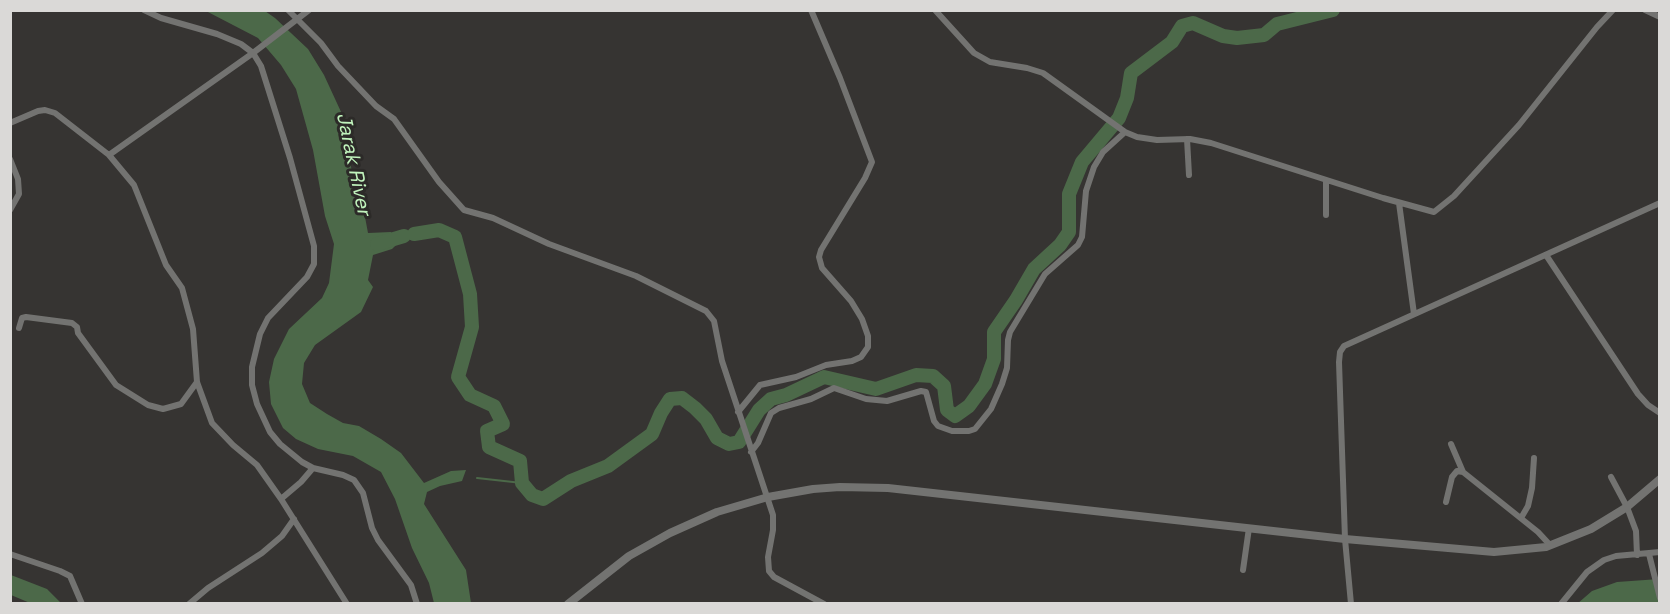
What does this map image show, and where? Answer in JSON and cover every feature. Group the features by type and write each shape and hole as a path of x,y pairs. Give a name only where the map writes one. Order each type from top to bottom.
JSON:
{"street":[{"path":"144,10 161,18 217,34 241,44 253,53 267,81 314,246 314,264 307,277 278,306 264,326 256,349 252,385 257,404 270,432 294,455 313,468 354,480 363,493 372,528 378,540 411,585 417,603"},
{"path":"288,10 376,106 394,119 439,182 464,210 493,218 549,244 636,276 706,311 714,321 722,361 773,514 768,571 774,577 824,603"},
{"path":"109,155 253,53 309,10"},
{"path":"738,412 760,385 796,377 826,365 852,362 861,357 868,347 868,336 862,319 851,301 822,268 819,257 820,250 866,178 872,162 811,10"},
{"path":"935,10 974,53 990,62 1043,73 1102,118 1137,137 1157,140 1187,139 1211,143 1434,212 1444,206 1519,125 1613,10"},
{"path":"1645,10 1659,17"},
{"path":"10,123 38,111 45,110 55,113 109,155 134,185 166,265 182,288 193,329 197,382 212,423 233,445 252,459 281,499 348,603"},
{"path":"750,448 758,443 771,413 834,388 866,399 887,401 921,391 926,392 934,421 938,426 952,431 975,429 991,409 1002,384 1007,368 1010,332 1045,274 1078,244 1082,237 1086,190 1094,167 1103,152 1123,131"},
{"path":"1187,139 1189,175"},
{"path":"10,159 18,179 19,194 10,210"},
{"path":"1326,180 1326,215"},
{"path":"1399,203 1414,314"},
{"path":"1351,603 1345,539 1340,352 1344,346 1659,203"},
{"path":"1546,255 1638,394 1659,413"},
{"path":"19,328 22,318 26,317 72,323 116,385 148,405 163,409 181,404 197,382"},
{"path":"1451,444 1463,472 1538,532 1550,545"},
{"path":"1521,519 1532,488 1534,458"},
{"path":"281,499 313,468"},
{"path":"1446,502 1452,477 1457,471 1463,472"},
{"path":"1611,477 1627,507 1636,531 1637,555"},
{"path":"568,603 629,556 670,533 717,512 768,497 803,491 840,487 888,488 1345,539 1494,552 1550,545 1590,529 1627,507 1659,479"},
{"path":"189,603 262,553 282,536 294,519"},
{"path":"1243,570 1249,528"},
{"path":"1561,603 1587,572 1604,560 1616,556 1659,552"},
{"path":"1649,554 1659,598"},
{"path":"10,555 70,576 82,603"}],"shaded area":[{"path":"206,11 265,11 275,18 308,49 324,75 342,114 356,196 365,217 368,233 391,232 397,244 392,249 373,255 368,280 373,287 361,312 315,345 304,363 302,384 310,403 343,423 359,426 401,453 424,483 451,471 466,470 462,481 440,486 427,492 424,504 466,570 471,603 434,603 429,583 412,548 395,499 381,472 353,456 318,449 296,439 283,428 271,404 269,382 274,359 289,329 322,298 329,283 334,244 325,216 313,150 296,89 281,65 258,38"},
{"path":"11,575 47,589 61,603 30,603 11,595"},
{"path":"1659,579 1659,603 1577,604 1592,591 1617,582"}],"waterway":[{"path":"414,234 439,230 455,237 470,294 472,327 458,377 470,395 494,406 503,424 487,431 489,447 520,461 522,483 532,495 543,499 571,481 608,466 652,434 670,399 682,398 706,419 717,438 729,444 739,442 759,410 771,399 786,395 824,377 876,389 916,375 933,376 944,386 947,410 955,416 969,406 985,384 994,359 994,332 1034,269 1060,245 1069,232 1069,194 1082,162 1119,118 1127,98 1131,73 1172,42 1182,26 1193,23 1223,36 1237,38 1264,35 1277,24 1333,10"},
{"path":"377,244 404,236"},
{"path":"477,478 522,483"}],"water label":[{"name":"Jarak River","path":"353,164"}]}
